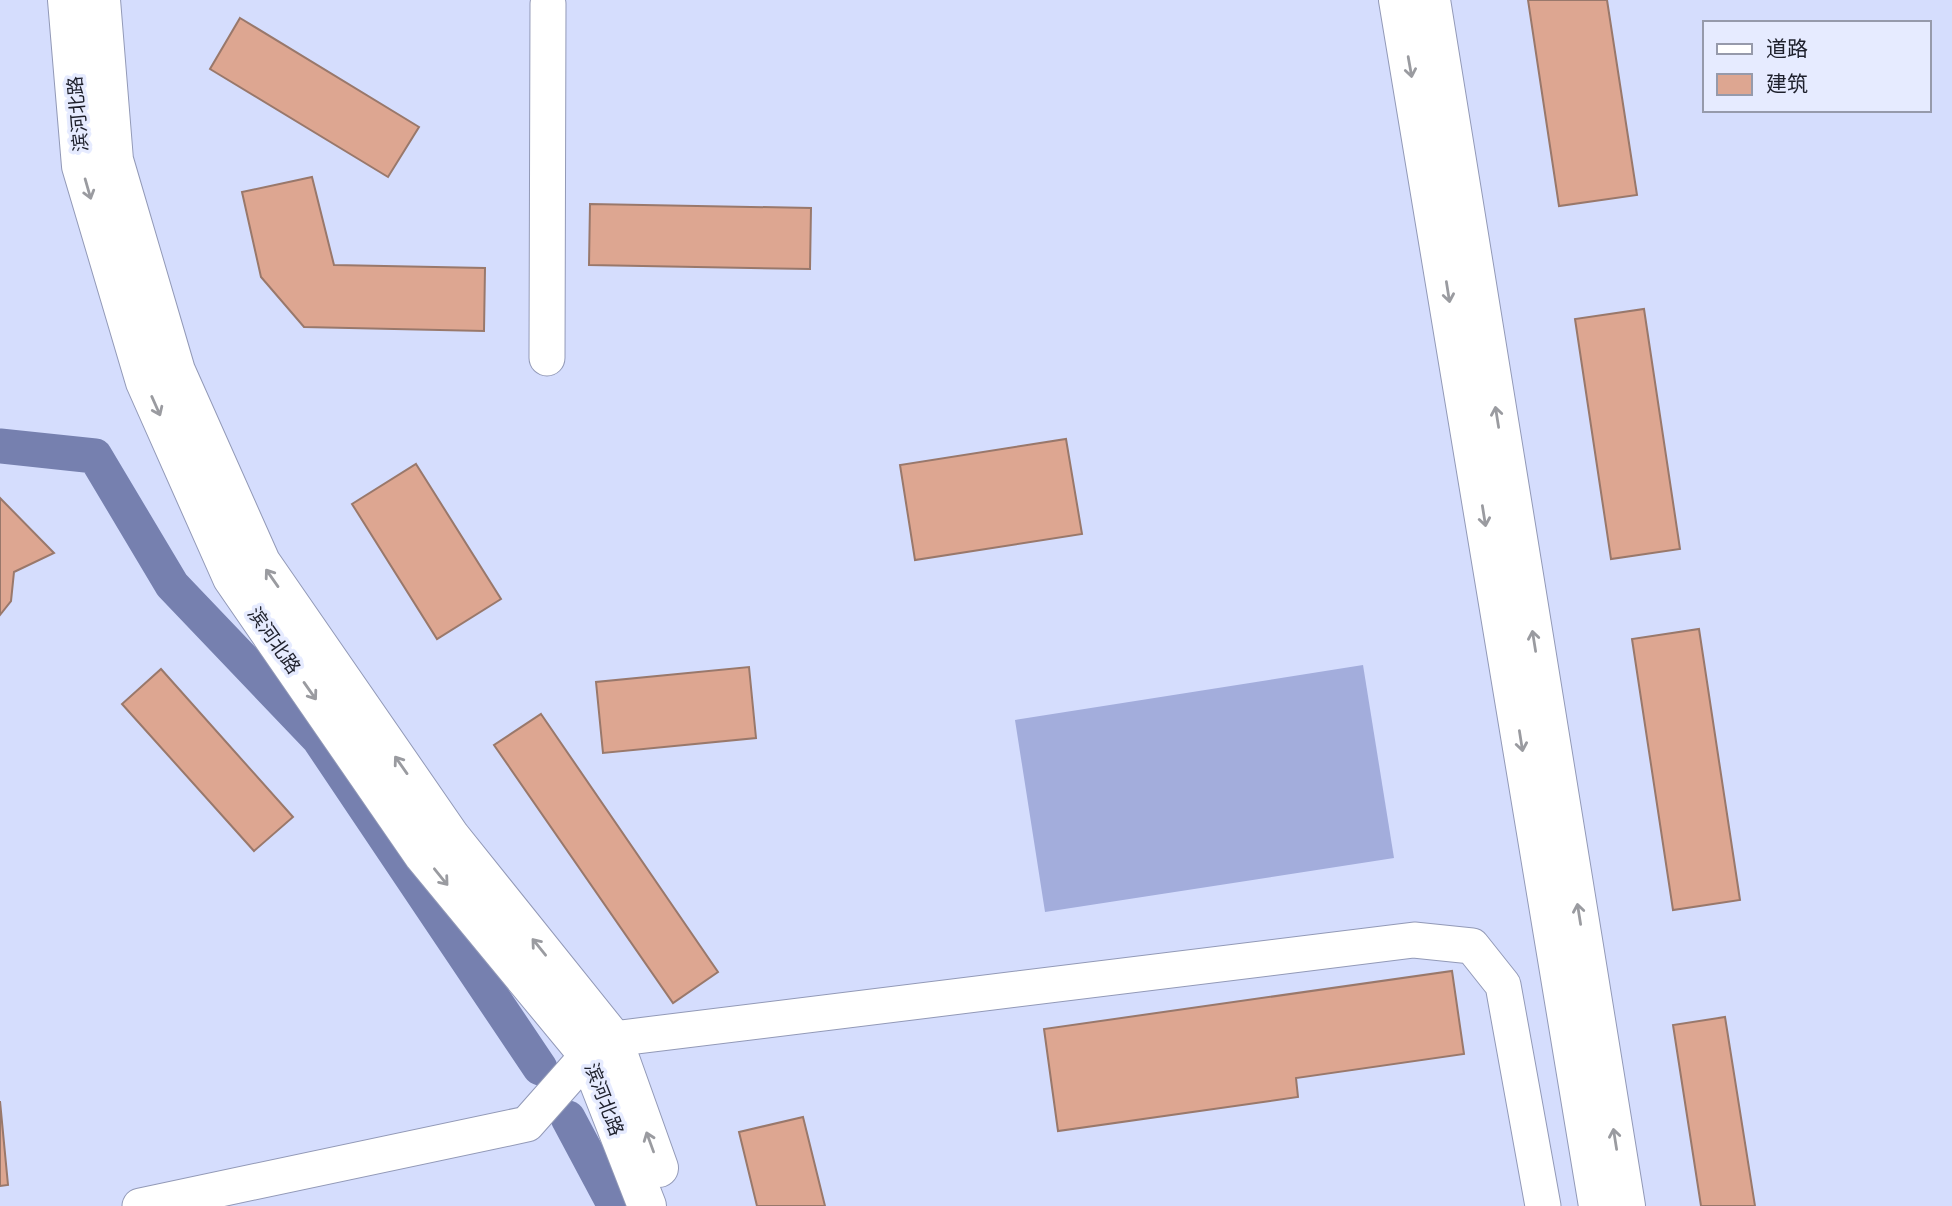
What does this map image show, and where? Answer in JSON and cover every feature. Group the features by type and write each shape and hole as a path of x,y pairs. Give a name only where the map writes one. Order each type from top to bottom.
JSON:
{"main road":[{"name":"滨河北路","path":"67,0 81,166 145,382 232,578 423,855 600,1047 646,1206"},
{"name":"滨河北路","path":"101,0 114,160 176,371 261,562 600,1047 673,1206"},
{"path":"1398,0 1598,1206"},
{"path":"1431,0 1626,1206"}],"street":[{"path":"547,358 549,1"},
{"path":"140,1206 527,1124 600,1047 1414,940 1472,946 1503,985 1543,1206"}],"shaded area":[{"path":"1363,665 1394,858 1045,912 1015,720"}],"building":[{"path":"1528,0 1607,0 1637,195 1559,206"},
{"path":"240,18 419,127 388,177 210,69"},
{"path":"312,177 334,265 485,268 484,331 304,327 261,277 242,192"},
{"path":"590,204 811,208 810,269 589,265"},
{"path":"1644,309 1680,549 1611,559 1575,319"},
{"path":"1066,439 1082,534 915,560 900,465"},
{"path":"416,464 501,599 437,639 352,504"},
{"path":"0,498 54,553 14,572 11,601 0,615"},
{"path":"1699,629 1740,900 1673,910 1632,639"},
{"path":"749,667 756,738 603,753 596,682"},
{"path":"161,669 293,817 254,851 122,704"},
{"path":"541,714 718,972 673,1003 494,745"},
{"path":"1452,971 1464,1054 1296,1078 1298,1097 1058,1131 1044,1029"},
{"path":"1725,1017 1755,1206 1701,1206 1673,1025"},
{"path":"0,1101 8,1185 0,1186"},
{"path":"803,1117 825,1206 757,1206 739,1132"}],"waterway":[{"path":"0,446 95,456 172,585 319,739 540,1068"},
{"path":"568,1118 615,1206"}]}
